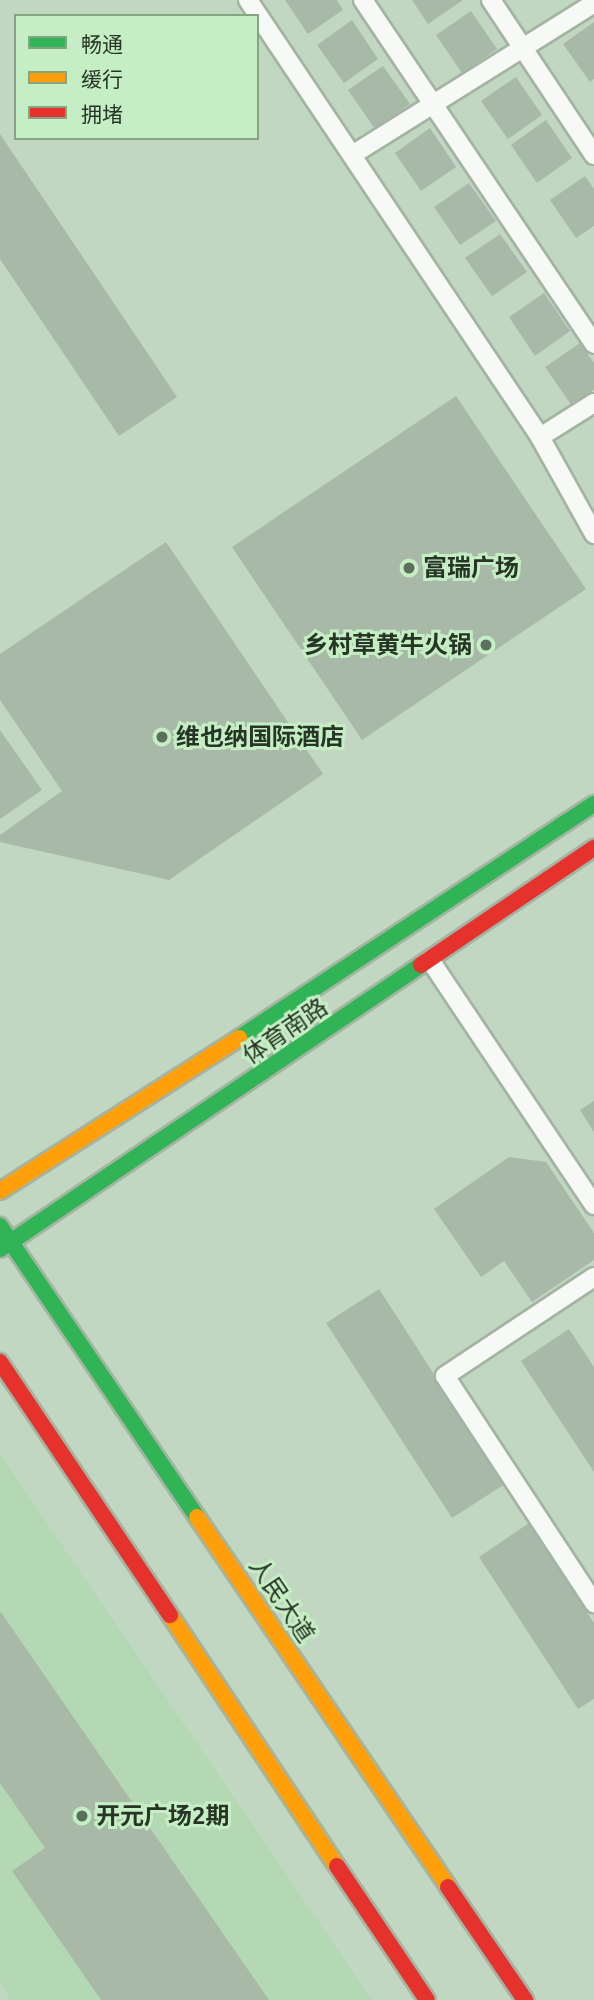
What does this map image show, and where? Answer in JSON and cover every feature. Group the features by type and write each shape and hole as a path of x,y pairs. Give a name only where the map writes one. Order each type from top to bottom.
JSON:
{"main road":[{"name":"体育南路","path":"0,1191 215,1054 594,804"},
{"name":"体育南路","path":"5,1246 594,848"},
{"name":"人民大道","path":"0,1226 5,1246 525,2000"},
{"path":"0,1362 427,2000"}],"lane":[{"path":"363,0 594,344"},
{"path":"491,0 594,155"},
{"path":"352,155 594,3"},
{"path":"259,16 540,437 594,534"},
{"path":"540,437 594,403"},
{"path":"430,960 594,1205"},
{"path":"594,1277 446,1376 594,1603"}],"shaded area":[{"path":"0,1454 372,2000 10,2000 0,1981"}],"building":[{"path":"285,0 337,0 343,10 308,34"},
{"path":"412,0 463,0 428,24"},
{"path":"471,11 497,49 462,73 436,35"},
{"path":"352,20 378,59 344,83 317,45"},
{"path":"594,22 594,79 590,82 563,44"},
{"path":"383,66 410,104 375,129 348,90"},
{"path":"516,77 542,115 508,139 481,101"},
{"path":"546,120 572,158 537,183 511,145"},
{"path":"430,128 456,167 421,191 395,153"},
{"path":"0,134 177,397 119,436 0,259"},
{"path":"585,176 594,189 594,226 576,238 550,200"},
{"path":"469,183 496,221 460,245 434,207"},
{"path":"500,234 527,272 492,296 465,258"},
{"path":"544,293 570,331 535,356 509,317"},
{"path":"580,343 594,363 594,390 572,406 545,367"},
{"name":"富瑞广场","path":"456,396 586,589 362,740 232,547"},
{"name":"维也纳国际酒店","path":"166,542 323,774 169,880 0,842 0,835 62,791 0,700 0,654"},
{"path":"0,730 42,790 0,819"},
{"path":"594,1101 594,1132 580,1110"},
{"path":"509,1157 546,1162 594,1233 594,1260 532,1302 504,1261 481,1277 434,1209"},
{"path":"379,1289 505,1484 452,1518 326,1323"},
{"path":"569,1329 594,1367 594,1472 521,1361"},
{"path":"529,1523 594,1623 594,1699 578,1709 479,1557"},
{"name":"开元广场2期","path":"0,1611 269,2000 101,2000 12,1871 45,1848 0,1783"}],"traffic: fast":[{"path":"239,1038 594,804"},
{"path":"0,1249 421,965"},
{"path":"0,1226 197,1517"}],"traffic: slow":[{"path":"0,1191 239,1038"},
{"path":"197,1517 448,1887"},
{"path":"170,1615 337,1866"}],"traffic: jam":[{"path":"421,965 594,848"},
{"path":"0,1362 170,1615"},
{"path":"337,1866 427,2000"},
{"path":"448,1887 525,2000"}],"place":[{"name":"富瑞广场","path":"409,568"},
{"name":"乡村草黄牛火锅","path":"486,645"},
{"name":"维也纳国际酒店","path":"162,737"},
{"name":"开元广场2期","path":"82,1816"}]}
